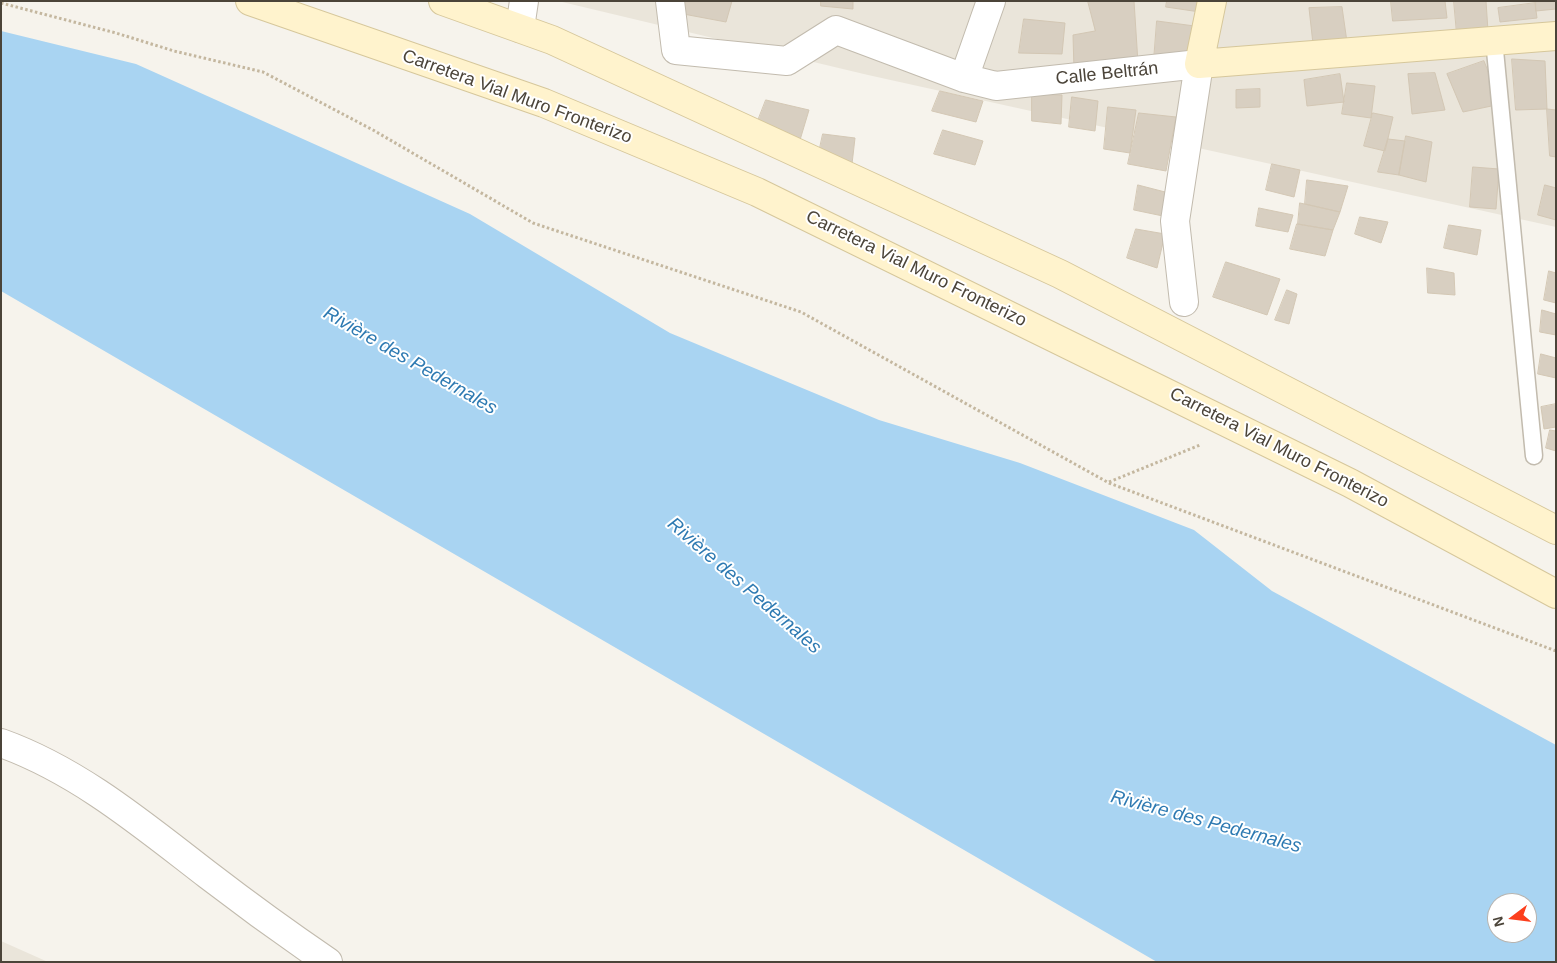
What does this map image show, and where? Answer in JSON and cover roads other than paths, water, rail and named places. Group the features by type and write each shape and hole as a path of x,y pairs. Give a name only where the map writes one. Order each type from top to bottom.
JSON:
{"street":[{"name":"Carretera Vial Muro Fronterizo","path":"250,1 544,103 757,192 1350,483 1556,594"},
{"path":"443,1 561,44 1060,274 1556,530"},
{"path":"520,28 524,1"},
{"name":"Calle Beltrán","path":"670,1 676,50 787,61 836,30 964,78 996,86 1199,64 1556,36"},
{"path":"964,78 991,1"},
{"path":"1184,302 1175,221 1199,64 1212,1"},
{"path":"1,743 65,772 120,807 253,910 328,962"}],"lane":[{"path":"1494,40 1534,456"}],"water":[{"name":"Rivière des Pedernales","path":"1,31 136,64 470,214 670,333 879,420 1020,463 1194,530 1272,591 1556,745 1556,962 1157,962 1,291"}]}
